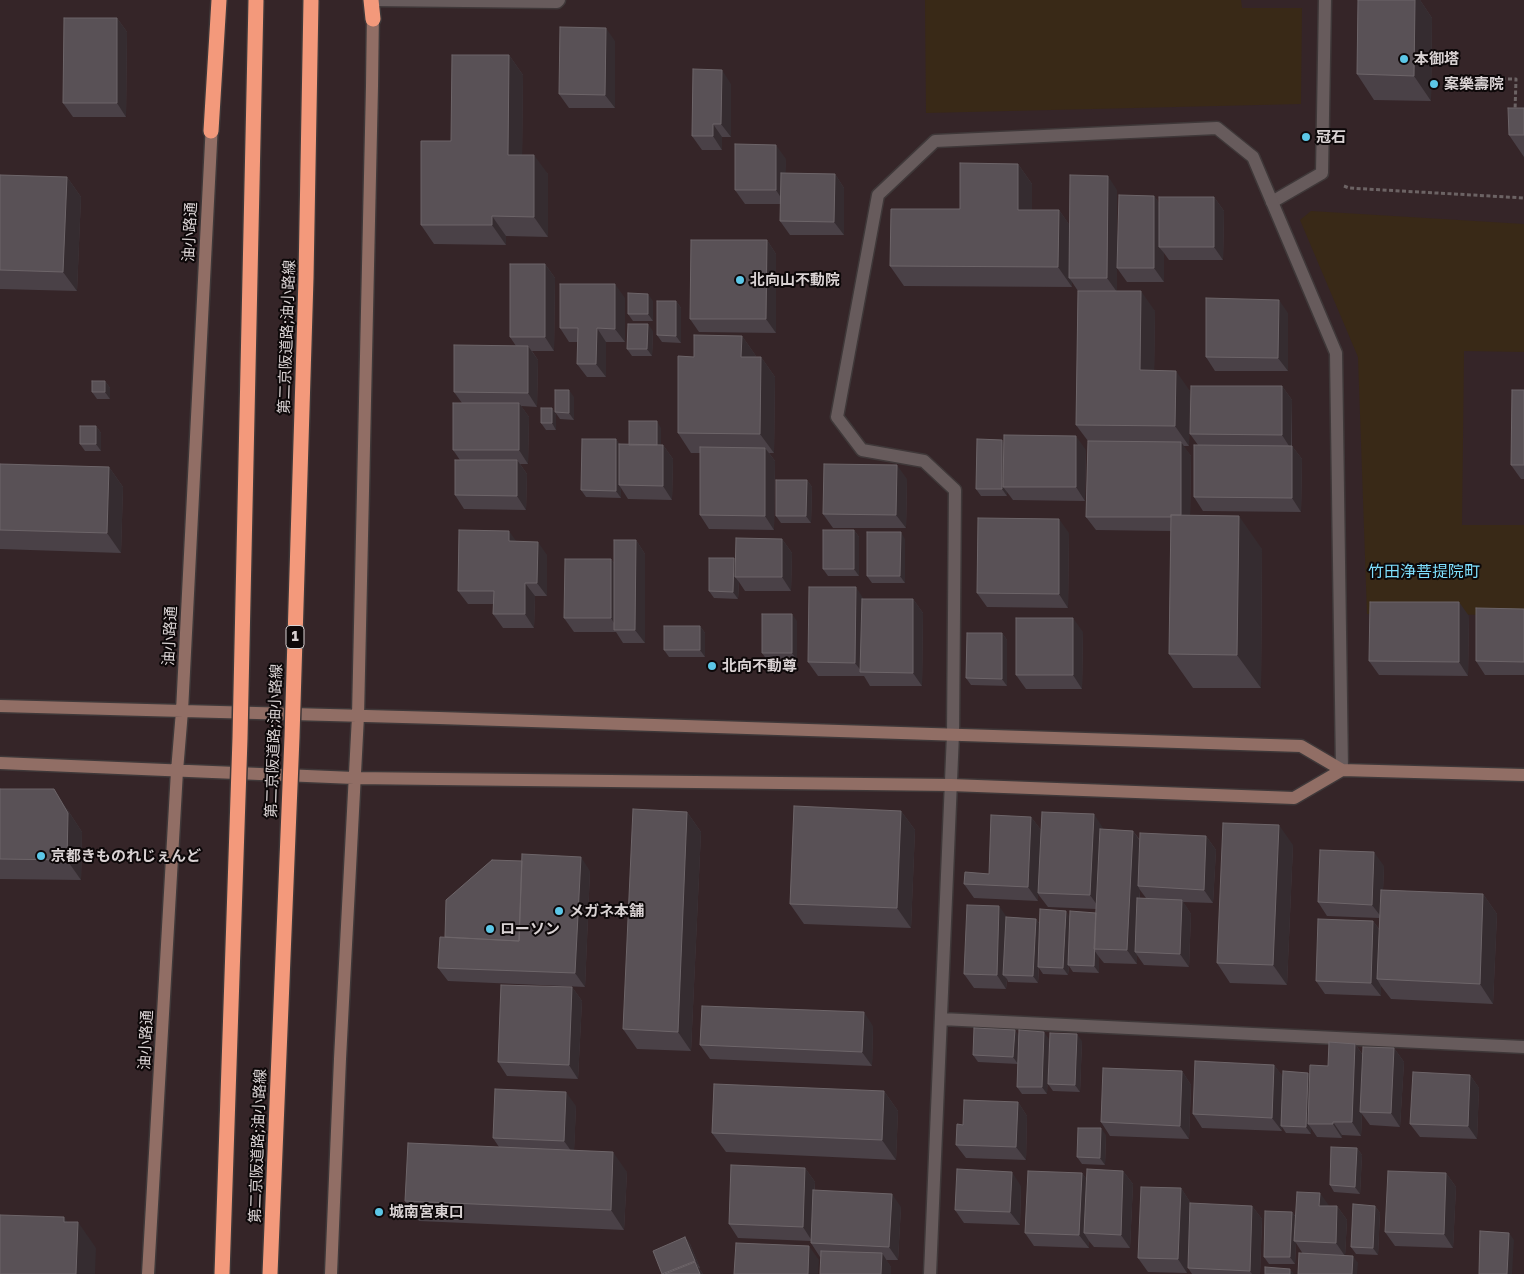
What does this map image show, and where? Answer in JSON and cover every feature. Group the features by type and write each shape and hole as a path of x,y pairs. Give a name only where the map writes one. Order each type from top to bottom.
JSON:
{"highway":[{"path":"211,131 218,0"},
{"path":"222,1274 240,748 256,0"},
{"name":"第二京阪道路;油小路線","path":"270,1274 292,727 305,318 311,0"},
{"path":"372,0 373,19"}],"street":[{"path":"372,0 558,2 559,0"},
{"path":"1272,202 1322,173 1325,0"},
{"path":"331,1274 340,1050 358,716 373,19"},
{"path":"930,1274 953,734 955,490 924,461 862,450 837,417 878,195 935,141 1217,128 1253,157 1336,353 1342,770"},
{"name":"油小路通","path":"148,1274 182,711 211,131"},
{"path":"0,706 1301,746 1342,770 1524,775"},
{"path":"0,763 354,778 951,785 1294,798 1342,770"},
{"path":"941,1019 1524,1046"}],"path":[{"path":"1443,79 1516,79 1515,113 1524,113"},
{"path":"1322,173 1349,188 1524,198"}],"shaded area":[{"path":"0,0 1524,0 1524,1274 0,1274"},
{"path":"925,0 1241,0 1242,8 1302,8 1301,104 926,113"},
{"path":"1311,211 1524,224 1524,352 1464,351 1462,525 1524,525 1524,615 1367,614 1358,357 1300,220"}],"building":[{"path":"1358,0 1415,0 1414,76 1357,74"},
{"path":"64,18 117,18 117,103 63,103"},
{"path":"560,27 606,28 605,95 559,94"},
{"path":"452,55 509,55 508,155 534,155 534,217 492,216 492,225 421,225 421,141 451,141"},
{"path":"693,69 722,70 721,124 713,124 713,136 692,136"},
{"path":"1508,108 1524,108 1524,135 1509,135"},
{"path":"735,144 776,145 776,190 735,190"},
{"path":"960,163 1018,164 1018,210 1059,210 1058,267 890,266 891,209 960,209"},
{"path":"781,173 835,174 834,222 780,221"},
{"path":"0,175 67,177 63,272 0,270"},
{"path":"1070,175 1108,176 1107,278 1069,278"},
{"path":"1119,195 1154,196 1154,268 1117,268"},
{"path":"1159,197 1214,197 1214,247 1159,247"},
{"path":"691,240 767,240 766,319 690,319"},
{"path":"510,264 545,264 545,337 510,337"},
{"path":"560,284 615,284 615,329 597,328 596,364 577,364 578,328 560,328"},
{"path":"1078,291 1141,291 1140,370 1176,371 1175,426 1076,425"},
{"path":"628,293 648,294 648,314 628,314"},
{"path":"1206,298 1279,300 1278,358 1206,357"},
{"path":"657,301 676,301 676,336 657,335"},
{"path":"628,324 648,324 647,349 627,349"},
{"path":"694,335 742,336 741,357 761,357 760,434 678,433 678,356 694,357"},
{"path":"454,345 528,346 528,393 454,392"},
{"path":"92,381 105,381 105,392 92,392"},
{"path":"1191,386 1282,386 1282,435 1190,434"},
{"path":"555,390 569,390 569,413 555,412"},
{"path":"1512,390 1524,390 1524,465 1511,465"},
{"path":"453,403 519,403 519,450 453,450"},
{"path":"541,408 552,408 552,423 541,423"},
{"path":"629,421 657,421 657,445 629,445"},
{"path":"80,426 96,426 96,444 80,444"},
{"path":"1004,435 1076,436 1076,487 1003,487"},
{"path":"582,439 616,439 616,491 581,490"},
{"path":"977,439 1002,440 1002,489 976,489"},
{"path":"1088,441 1181,442 1181,515 1171,515 1171,517 1086,517"},
{"path":"619,444 663,445 663,486 619,485"},
{"path":"1194,445 1292,446 1292,498 1194,497"},
{"path":"700,447 765,448 765,516 700,515"},
{"path":"455,460 517,460 517,496 455,495"},
{"path":"0,464 109,467 107,533 0,530"},
{"path":"824,464 897,465 896,515 823,514"},
{"path":"776,480 807,480 806,516 776,516"},
{"path":"1171,515 1239,516 1237,655 1169,654"},
{"path":"978,518 1059,519 1059,594 977,593"},
{"path":"459,530 509,531 509,541 538,542 537,583 525,583 525,614 493,614 494,591 458,591"},
{"path":"823,530 854,530 854,569 823,569"},
{"path":"867,532 901,532 900,576 867,576"},
{"path":"736,538 782,539 782,577 735,577"},
{"path":"614,540 636,540 635,630 614,630"},
{"path":"709,558 734,558 733,592 709,591"},
{"path":"565,559 611,559 611,618 564,618"},
{"path":"809,587 856,587 855,663 808,662"},
{"path":"862,599 913,599 913,673 860,672"},
{"path":"1370,602 1459,602 1459,662 1369,661"},
{"path":"1476,608 1524,609 1524,662 1476,661"},
{"path":"762,614 792,614 792,653 762,653"},
{"path":"1016,618 1073,618 1073,675 1016,675"},
{"path":"664,626 700,626 700,650 664,650"},
{"path":"967,633 1002,633 1002,679 966,678"},
{"name":"京都きものれじぇんど","path":"0,789 54,789 68,813 67,860 0,859"},
{"path":"794,806 901,811 897,908 790,904"},
{"path":"633,809 687,812 678,1032 623,1029"},
{"path":"1042,812 1094,814 1090,895 1038,893"},
{"path":"991,815 1031,817 1028,887 964,884 965,872 989,874"},
{"path":"1223,823 1279,825 1273,965 1217,963"},
{"path":"1100,829 1133,831 1127,950 1094,949"},
{"path":"1140,833 1206,836 1204,890 1138,886"},
{"path":"1320,850 1374,852 1372,905 1318,902"},
{"name":"メガネ本舗","path":"522,854 581,857 575,973 438,968 440,937 519,941"},
{"name":"ローソン","path":"492,860 522,861 519,941 445,937 446,900"},
{"path":"1381,890 1483,894 1480,984 1377,979"},
{"path":"1137,898 1182,900 1180,954 1135,952"},
{"path":"967,905 999,906 997,975 964,974"},
{"path":"1040,909 1066,911 1063,968 1038,967"},
{"path":"1070,911 1096,913 1094,966 1068,965"},
{"path":"1006,917 1036,919 1033,976 1003,975"},
{"path":"1318,919 1373,921 1371,983 1316,981"},
{"path":"501,985 572,987 569,1065 498,1062"},
{"path":"702,1006 864,1012 862,1052 700,1045"},
{"path":"974,1028 1015,1030 1013,1057 973,1055"},
{"path":"1019,1030 1044,1032 1042,1087 1017,1087"},
{"path":"1050,1033 1077,1034 1075,1085 1048,1084"},
{"path":"1329,1042 1355,1044 1352,1122 1308,1124 1310,1065 1328,1066"},
{"path":"1363,1047 1394,1048 1391,1113 1360,1112"},
{"path":"1195,1061 1274,1065 1272,1118 1193,1114"},
{"path":"1103,1068 1182,1071 1180,1126 1101,1122"},
{"path":"1283,1071 1308,1073 1306,1127 1281,1126"},
{"path":"1413,1072 1470,1075 1468,1126 1410,1124"},
{"path":"714,1084 884,1091 882,1140 712,1133"},
{"path":"495,1089 566,1092 564,1141 493,1138"},
{"path":"964,1100 1018,1102 1016,1147 956,1145 957,1124 963,1125"},
{"path":"1078,1128 1101,1128 1100,1158 1077,1157"},
{"path":"408,1143 613,1152 611,1210 405,1201"},
{"path":"1331,1147 1357,1148 1355,1187 1330,1185"},
{"path":"731,1165 805,1168 803,1227 729,1224"},
{"path":"957,1169 1012,1172 1010,1212 955,1210"},
{"path":"1087,1169 1123,1171 1121,1235 1084,1233"},
{"path":"1028,1171 1082,1173 1079,1235 1025,1233"},
{"path":"1388,1171 1446,1173 1444,1234 1385,1232"},
{"path":"1141,1187 1181,1188 1178,1259 1138,1258"},
{"path":"813,1190 892,1194 889,1247 811,1243"},
{"path":"1297,1192 1320,1193 1319,1206 1337,1206 1336,1243 1294,1241"},
{"path":"1190,1203 1252,1206 1250,1271 1188,1268"},
{"path":"1353,1204 1375,1206 1373,1248 1351,1247"},
{"path":"1265,1211 1292,1212 1290,1257 1264,1257"},
{"path":"0,1215 64,1217 64,1222 78,1222 76,1274 0,1274"},
{"path":"1480,1231 1509,1233 1507,1274 1479,1274"},
{"path":"685,1237 695,1261 662,1274 653,1251"},
{"path":"736,1243 809,1246 808,1274 734,1274"},
{"path":"821,1251 882,1253 881,1274 820,1274"},
{"path":"1299,1253 1353,1256 1352,1274 1298,1274"},
{"path":"695,1262 700,1274 665,1274"},
{"path":"1265,1267 1290,1269 1290,1274 1265,1274"}],"place":[{"name":"本御塔","path":"1404,59"},
{"name":"案樂壽院","path":"1434,84"},
{"name":"冠石","path":"1306,137"},
{"name":"北向山不動院","path":"740,280"},
{"name":"北向不動尊","path":"712,666"},
{"name":"京都きものれじぇんど","path":"41,856"},
{"name":"メガネ本舗","path":"559,911"},
{"name":"ローソン","path":"490,929"},
{"name":"城南宮東口","path":"379,1212"}],"district":[{"name":"竹田浄菩提院町","path":"1424,572"}]}
